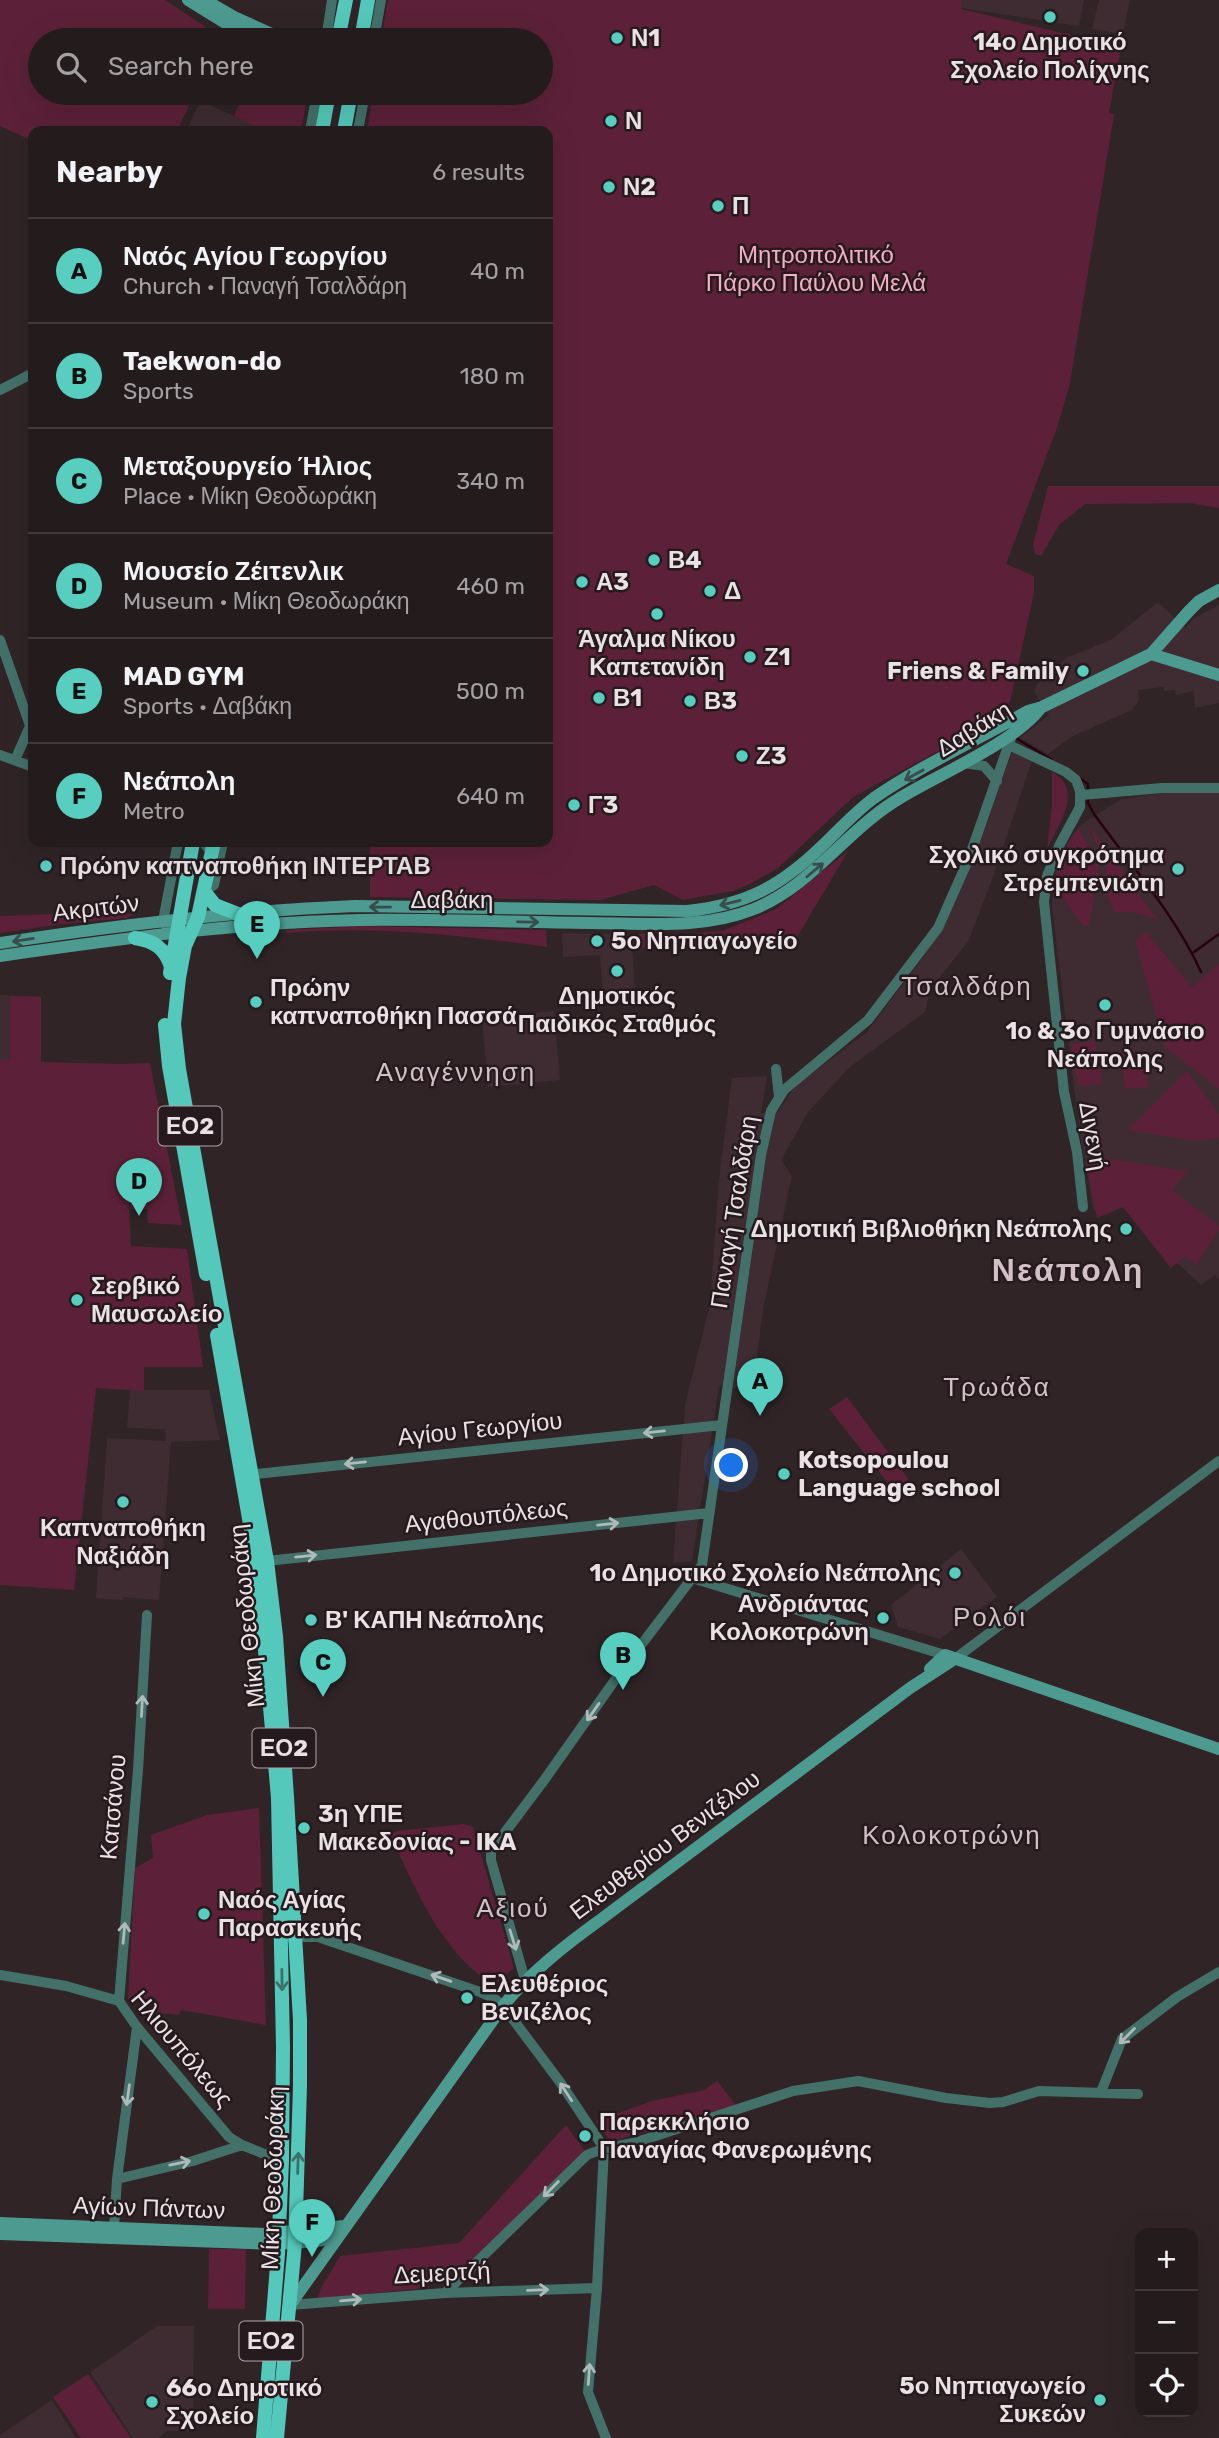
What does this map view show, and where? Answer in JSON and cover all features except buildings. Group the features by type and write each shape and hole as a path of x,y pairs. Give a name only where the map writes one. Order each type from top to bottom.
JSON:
{"highway":[{"path":"340,28 346,0"},
{"path":"363,28 368,0"},
{"path":"323,126 327,105"},
{"path":"345,126 349,105"},
{"name":"Μίκη Θεοδωράκη","path":"192,847 179,918 183,933 183,953 174,1016 175,1039 247,1475 264,1627 288,1937 300,2020 295,2237 277,2438"},
{"name":"Μίκη Θεοδωράκη","path":"210,847 198,917 183,933 171,968 165,1020 169,1066 247,1475 267,1560 275,1623 286,1784 288,1937 282,2161 263,2438"},
{"path":"204,891 215,905 238,914"},
{"path":"135,938 150,941 161,948 171,968"}],"main road":[{"path":"188,0 234,28"},
{"path":"205,0 258,28"},
{"path":"1042,707 1152,654 1188,611 1199,601 1219,590"},
{"path":"1152,654 1219,675"},
{"name":"Δαβάκη","path":"198,917 355,906 687,911 726,905 755,896 779,882 874,798 1016,718 1042,707"},
{"name":"Δαβάκη","path":"183,933 359,920 671,924 728,917 753,909 787,892 821,866 879,812 961,763 1011,739 1042,707"},
{"name":"Ακριτών","path":"0,943 198,917"},
{"name":"Ακριτών","path":"0,956 183,933"},
{"path":"951,1656 1219,1749"},
{"name":"Ελευθερίου Βενιζέλου","path":"290,2305 503,2006 525,1980 561,1948 951,1656"},
{"name":"Αγίων Πάντων","path":"0,2222 278,2239"},
{"path":"295,2237 341,2232"},
{"name":"Αγίων Πάντων","path":"0,2234 278,2239 295,2237"}],"street":[{"path":"328,28 332,0"},
{"path":"376,28 381,0"},
{"path":"311,126 315,105"},
{"path":"359,126 363,105"},
{"path":"0,390 28,376"},
{"path":"0,640 28,720"},
{"name":"Παναγή Τσαλδάρη","path":"525,1980 491,1860 491,1851 629,1661 702,1566 769,1118 779,1097 795,1079 868,1020 938,928 997,782 1016,718"},
{"path":"0,764 15,760 28,738"},
{"path":"1011,739 1069,774 1077,782 1081,795 1151,789 1219,788"},
{"path":"0,755 28,765"},
{"path":"961,763 984,766 997,782"},
{"name":"Διγενή","path":"1081,795 1079,809 1052,863 1044,895 1064,1092 1078,1159 1083,1207"},
{"path":"177,847 163,921 167,928 183,933"},
{"path":"204,891 214,885 222,847"},
{"path":"776,1069 779,1097"},
{"name":"Αγίου Γεωργίου","path":"247,1475 722,1425"},
{"name":"Ελευθερίου Βενιζέλου","path":"951,1656 1015,1615 1219,1461"},
{"name":"Αγαθουπόλεως","path":"267,1560 709,1513"},
{"path":"692,1578 951,1656"},
{"name":"Κατσάνου","path":"119,2001 138,1770 147,1615"},
{"path":"288,1937 318,1937 492,1997 503,2006 560,2082 604,2148 597,2288 588,2392 607,2438"},
{"path":"1101,2092 1122,2039 1177,1997 1219,1972"},
{"name":"Ηλιουπόλεως","path":"0,1975 66,1986 119,2001 137,2027 229,2137 282,2161"},
{"path":"114,2228 117,2179 137,2027"},
{"path":"445,2293 584,2157 604,2148 617,2148 793,2091 858,2081 946,2098 990,2103 1003,2102 1039,2091 1138,2094"},
{"path":"117,2179 193,2161 242,2145"},
{"name":"Δεμερτζή","path":"290,2305 445,2293 597,2288"}],"shaded area":[{"name":"14ο Δημοτικό Σχολείο Πολίχνης","path":"962,0 1084,0 1079,26 961,8"},
{"path":"1099,0 1130,0 1123,34 1092,29"},
{"path":"198,105 209,105 254,126 188,126"},
{"path":"1158,602 1185,628 1194,618 1219,605 1219,703 1195,708 1194,691 1176,695 1175,690 1164,691 1163,687 1138,690 1139,700 1132,710 1071,737 1048,754 1020,738 1049,715 1034,691 1040,679 1068,657 1111,640"},
{"path":"1013,751 1032,760 968,942 930,989 925,1012 850,1067 808,1112 781,1160 792,1176 764,1304 752,1390 719,1386 692,1561 673,1563 685,1405 710,1305 719,1179 732,1078 767,1076 761,1113 778,1112 795,1086 867,1032 924,956 945,922"},
{"path":"1171,792 1219,792 1219,1280 1215,1275 1201,1285 1177,1263 1171,1268 1123,1207 1105,1215 1093,1208 1077,1112 1052,907 1053,883 1058,864 1073,833 1083,823 1121,799"},
{"path":"562,933 631,934 635,988 603,991 600,955 563,957"},
{"path":"0,995 41,997 41,1062 0,1060"},
{"path":"554,1011 560,1080 488,1087 482,1018"},
{"path":"130,1390 209,1390 220,1440 171,1442 159,1600 96,1598 107,1438 166,1441 165,1429 127,1428"},
{"name":"1ο Δημοτικό Σχολείο Νεάπολης","path":"961,1549 997,1597 940,1639 898,1627 891,1605"},
{"name":"66ο Δημοτικό Σχολείο","path":"157,2326 194,2326 193,2431 167,2431 158,2438 133,2438 90,2372"},
{"path":"52,2400 76,2438 0,2438 0,2435"}],"green space":[{"path":"0,0 165,0 207,28 28,28 28,105 189,105 179,126 28,126 28,139 0,126"},
{"name":"Μητροπολιτικό Πάρκο Παύλου Μελά","path":"388,0 962,0 961,9 1121,47 1109,113 1114,114 1070,383 1058,425 1006,564 1034,576 1034,593 1010,702 985,726 853,797 778,868 750,884 733,891 683,900 654,885 600,900 370,897 370,847 553,847 553,126 368,126 371,105 553,105 553,28 383,28"},
{"path":"239,105 306,105 302,126 254,126 234,116"},
{"path":"1048,486 1219,486 1219,508 1190,503 1085,504 1059,525 1041,556 1035,554 1033,545"},
{"path":"1052,772 1062,779 1068,798 1062,819 1047,849 1052,806"},
{"path":"1086,821 1158,920 1134,912 1114,912 1105,891 1106,862"},
{"path":"1078,828 1099,864 1089,926 1083,926 1053,883 1065,848"},
{"path":"848,851 793,944 768,940 694,944 685,934 722,931 776,909"},
{"path":"106,912 134,914 126,918 0,933 0,916"},
{"path":"363,926 546,930 547,947 417,932 351,930 286,933 286,930"},
{"path":"1145,931 1192,987 1219,964 1219,1089 1165,1047 1135,941"},
{"path":"631,934 680,934 690,945 632,949"},
{"path":"10,996 41,997 41,1062 150,1063 182,1225 148,1223 147,1209 130,1209 127,1169 131,1246 187,1249 203,1367 144,1367 144,1391 96,1388 74,1590 0,1585 0,1060 10,1060"},
{"path":"1095,1041 1102,1083 1078,1086 1071,1044"},
{"path":"1146,1052 1148,1087 1125,1089 1122,1054"},
{"path":"1187,1071 1219,1114 1219,1138 1195,1141 1128,1130"},
{"path":"1097,1157 1187,1171 1172,1190 1219,1226 1196,1266 1185,1256 1171,1268 1123,1207 1097,1218 1086,1162"},
{"path":"847,1397 915,1488 901,1499 829,1409"},
{"path":"259,1808 266,2025 181,2010 179,2015 158,2013 156,1998 128,1999 135,1868 153,1858 151,1835 207,1815"},
{"path":"464,1824 473,1827 514,1968 493,1985 475,1971 444,1937 420,1897 390,1835 397,1831"},
{"path":"717,2081 736,2105 610,2142 596,2121 652,2101 704,2090"},
{"path":"566,2125 585,2151 458,2273 448,2269 440,2270 424,2288 317,2299 340,2256 459,2243"},
{"path":"209,2249 246,2249 245,2309 208,2309"},
{"path":"88,2374 131,2438 81,2438 53,2397"}],"waterway":[{"path":"1016,738 1052,760"},
{"path":"1078,777 1088,784 1088,790"},
{"path":"1088,797 1094,814 1166,911 1201,972"},
{"path":"1194,952 1219,934"}],"place":[{"name":"14ο Δημοτικό Σχολείο Πολίχνης","path":"1050,17"},
{"name":"Ν1","path":"617,38"},
{"name":"Ν","path":"611,121"},
{"name":"Ν2","path":"609,187"},
{"name":"Π","path":"718,206"},
{"name":"Β4","path":"654,560"},
{"name":"Α3","path":"582,582"},
{"name":"Δ","path":"710,591"},
{"name":"Άγαλμα Νίκου Καπετανίδη","path":"657,614"},
{"name":"Ζ1","path":"750,657"},
{"name":"Friens & Family","path":"1083,671"},
{"name":"Β1","path":"599,698"},
{"name":"Β3","path":"690,701"},
{"name":"Ζ3","path":"742,756"},
{"name":"Γ3","path":"574,805"},
{"name":"Πρώην καπναποθήκη ΙΝΤΕΡΤΑΒ","path":"46,866"},
{"name":"Σχολικό συγκρότημα Στρεμπενιώτη","path":"1178,869"},
{"name":"5ο Νηπιαγωγείο","path":"597,941"},
{"name":"MAD GYM","path":"257,959"},
{"name":"Δημοτικός Παιδικός Σταθμός","path":"617,971"},
{"name":"Πρώην καπναποθήκη Πασσά","path":"256,1002"},
{"name":"1ο & 3ο Γυμνάσιο Νεάπολης","path":"1105,1005"},
{"name":"Μουσείο Ζέιτενλικ","path":"139,1216"},
{"name":"Δημοτική Βιβλιοθήκη Νεάπολης","path":"1126,1229"},
{"name":"Σερβικό Μαυσωλείο","path":"77,1300"},
{"name":"Ναός Αγίου Γεωργίου","path":"760,1416"},
{"name":"Kotsopoulou Language school","path":"784,1474"},
{"name":"Καπναποθήκη Ναξιάδη","path":"123,1502"},
{"name":"1ο Δημοτικό Σχολείο Νεάπολης","path":"955,1573"},
{"name":"Ανδριάντας Κολοκοτρώνη","path":"883,1618"},
{"name":"Β' ΚΑΠΗ Νεάπολης","path":"311,1620"},
{"name":"Taekwon-do","path":"623,1690"},
{"name":"Μεταξουργείο Ήλιος","path":"323,1697"},
{"name":"3η ΥΠΕ Μακεδονίας - IKA","path":"304,1828"},
{"name":"Ναός Αγίας Παρασκευής","path":"204,1914"},
{"name":"Ελευθέριος Βενιζέλος","path":"467,1998"},
{"name":"Παρεκκλήσιο Παναγίας Φανερωμένης","path":"585,2136"},
{"name":"Νεάπολη","path":"312,2257"},
{"name":"5ο Νηπιαγωγείο Συκεών","path":"1100,2400"},
{"name":"66ο Δημοτικό Σχολείο","path":"152,2402"}],"district":[{"name":"Τσαλδάρη","path":"967,986"},
{"name":"Αναγέννηση","path":"456,1072"},
{"name":"Νεάπολη","path":"1068,1270"},
{"name":"Τρωάδα","path":"997,1387"},
{"name":"Ρολόι","path":"990,1617"},
{"name":"Κολοκοτρώνη","path":"952,1835"},
{"name":"Αξιού","path":"513,1908"}]}
